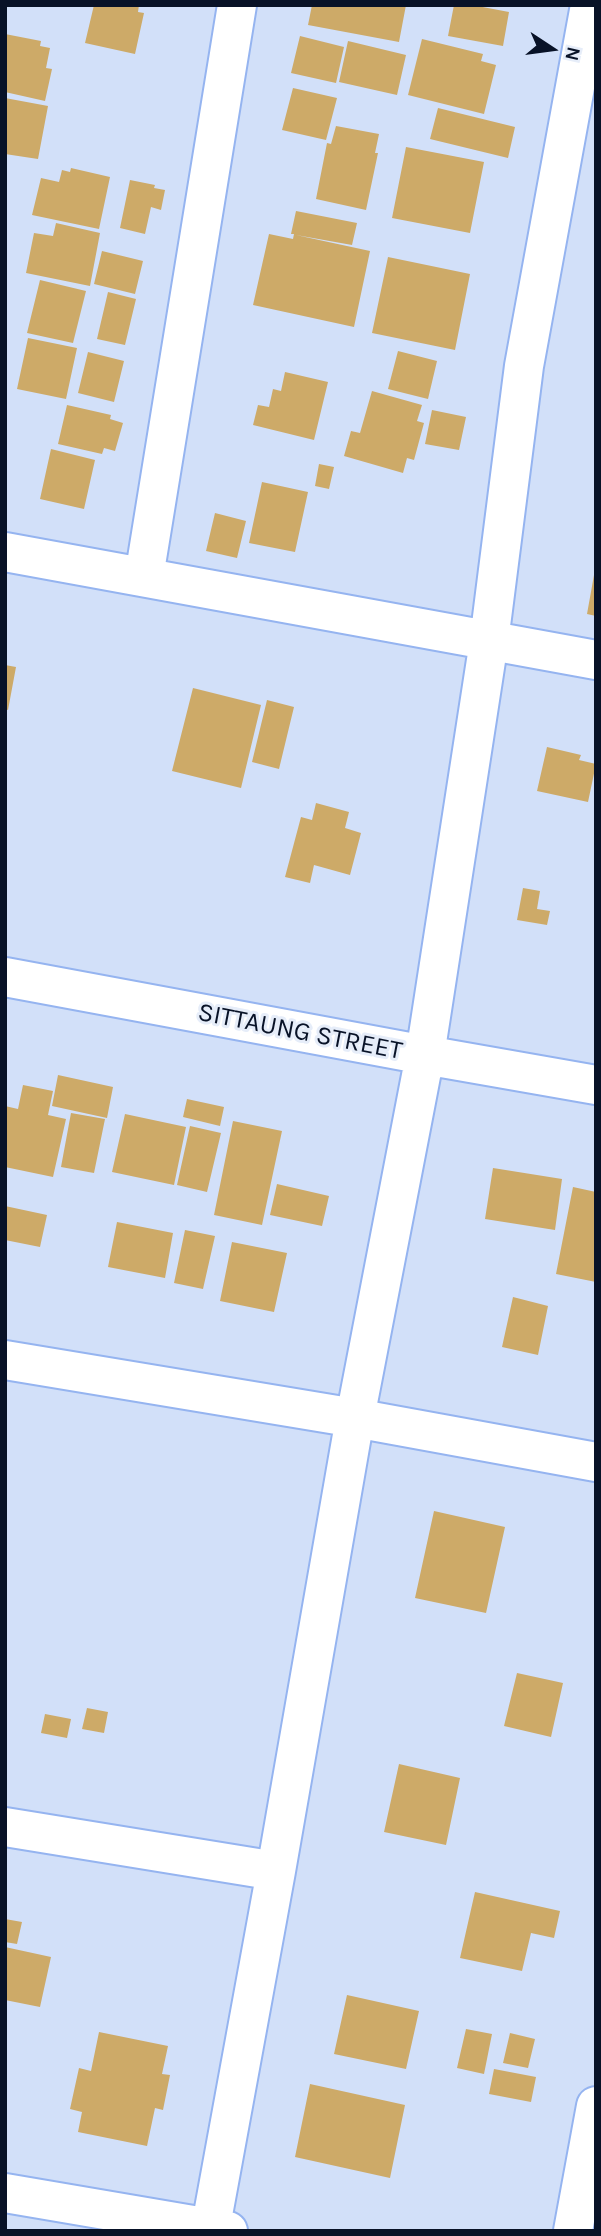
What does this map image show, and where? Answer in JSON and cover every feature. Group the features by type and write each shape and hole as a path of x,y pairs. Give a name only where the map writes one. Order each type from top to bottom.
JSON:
{"street":[{"path":"144,577 237,5"},
{"path":"5,2193 216,2230 355,1418 425,1055 489,641 524,366 590,5"},
{"path":"5,552 596,660"},
{"name":"SITTAUNG STREET","path":"5,977 596,1085"},
{"path":"5,1360 355,1418 596,1462"},
{"path":"5,1827 276,1871"},
{"path":"573,2231 596,2106"}],"building":[{"path":"94,5 139,5 138,12 144,13 135,54 85,43"},
{"path":"312,5 406,5 399,42 308,25"},
{"path":"454,5 472,5 509,12 503,46 448,36"},
{"path":"5,34 41,41 40,46 50,48 46,68 52,69 45,101 5,92"},
{"path":"300,36 344,47 336,83 291,73"},
{"path":"422,39 483,54 481,61 496,65 484,114 408,95"},
{"path":"348,41 406,55 397,95 339,82"},
{"path":"293,88 337,98 326,140 282,130"},
{"path":"5,98 48,106 38,159 5,154"},
{"path":"438,108 515,127 508,158 430,139"},
{"path":"336,126 379,134 375,153 378,153 366,210 316,199 327,143 331,144"},
{"path":"406,147 484,162 470,233 392,218"},
{"path":"71,168 110,177 99,229 32,215 41,178 59,182 62,170 70,172"},
{"path":"130,180 165,190 161,210 151,207 145,234 120,228"},
{"path":"296,211 357,223 352,245 296,235 370,251 354,327 253,305 269,234 293,239 294,234 291,234"},
{"path":"56,223 100,233 90,286 26,273 34,233 53,236"},
{"path":"102,251 143,261 135,294 94,284"},
{"path":"388,257 470,274 455,350 372,333"},
{"path":"40,280 86,291 73,343 27,333"},
{"path":"108,292 136,299 125,345 97,339"},
{"path":"28,338 77,348 66,399 17,389"},
{"path":"398,351 437,361 428,399 388,389"},
{"path":"88,352 124,361 114,402 78,393"},
{"path":"285,372 328,382 314,440 253,425 258,405 269,407 273,389 281,391"},
{"path":"372,391 422,405 417,421 424,423 414,460 407,458 403,473 344,456 351,431 360,433"},
{"path":"67,405 111,415 110,419 123,423 115,451 104,448 102,454 58,444"},
{"path":"432,410 466,417 459,450 425,444"},
{"path":"51,449 95,460 84,509 40,499"},
{"path":"319,464 334,467 329,489 315,486"},
{"path":"262,482 308,492 295,552 249,543"},
{"path":"215,513 246,521 237,558 206,551"},
{"path":"596,575 596,616 587,614"},
{"path":"5,665 16,667 8,710 5,709"},
{"path":"193,688 261,705 241,788 172,771"},
{"path":"267,700 294,707 279,769 252,762"},
{"path":"547,747 581,755 579,760 596,764 588,802 537,791"},
{"path":"316,803 349,812 345,828 361,833 350,875 314,865 310,883 285,877 301,817 312,820"},
{"path":"523,888 540,891 537,909 550,911 547,925 517,920"},
{"path":"58,1075 113,1087 107,1118 52,1106"},
{"path":"23,1085 53,1091 48,1115 66,1119 53,1177 5,1167 5,1106 18,1109"},
{"path":"187,1099 224,1107 220,1126 183,1117"},
{"path":"71,1113 105,1119 94,1173 61,1167"},
{"path":"125,1114 186,1127 174,1185 112,1172"},
{"path":"233,1121 282,1131 262,1225 214,1215"},
{"path":"190,1126 221,1133 207,1192 177,1185"},
{"path":"493,1168 562,1179 555,1230 485,1219"},
{"path":"277,1184 329,1196 322,1226 270,1215"},
{"path":"573,1187 596,1192 596,1282 556,1274"},
{"path":"5,1206 47,1215 40,1247 5,1240"},
{"path":"117,1222 173,1233 165,1278 108,1267"},
{"path":"185,1230 215,1236 203,1289 174,1283"},
{"path":"232,1242 287,1253 274,1312 220,1301"},
{"path":"513,1297 548,1306 538,1355 502,1347"},
{"path":"434,1511 505,1527 486,1613 415,1598"},
{"path":"517,1673 563,1683 551,1737 504,1726"},
{"path":"87,1708 108,1712 104,1733 82,1729"},
{"path":"45,1714 71,1719 67,1738 41,1733"},
{"path":"399,1764 460,1778 446,1845 384,1832"},
{"path":"475,1892 560,1911 554,1938 531,1933 522,1971 460,1958"},
{"path":"5,1919 22,1922 17,1944 5,1942"},
{"path":"5,1947 51,1957 40,2007 5,2000"},
{"path":"347,1995 419,2011 406,2069 334,2054"},
{"path":"466,2029 492,2034 484,2074 457,2068"},
{"path":"99,2032 168,2046 162,2074 170,2075 163,2110 155,2108 147,2146 78,2132 82,2112 70,2109 79,2068 91,2071"},
{"path":"510,2033 535,2039 528,2068 503,2063"},
{"path":"494,2069 536,2077 531,2102 489,2094"},
{"path":"310,2084 405,2105 390,2178 295,2157"}]}
